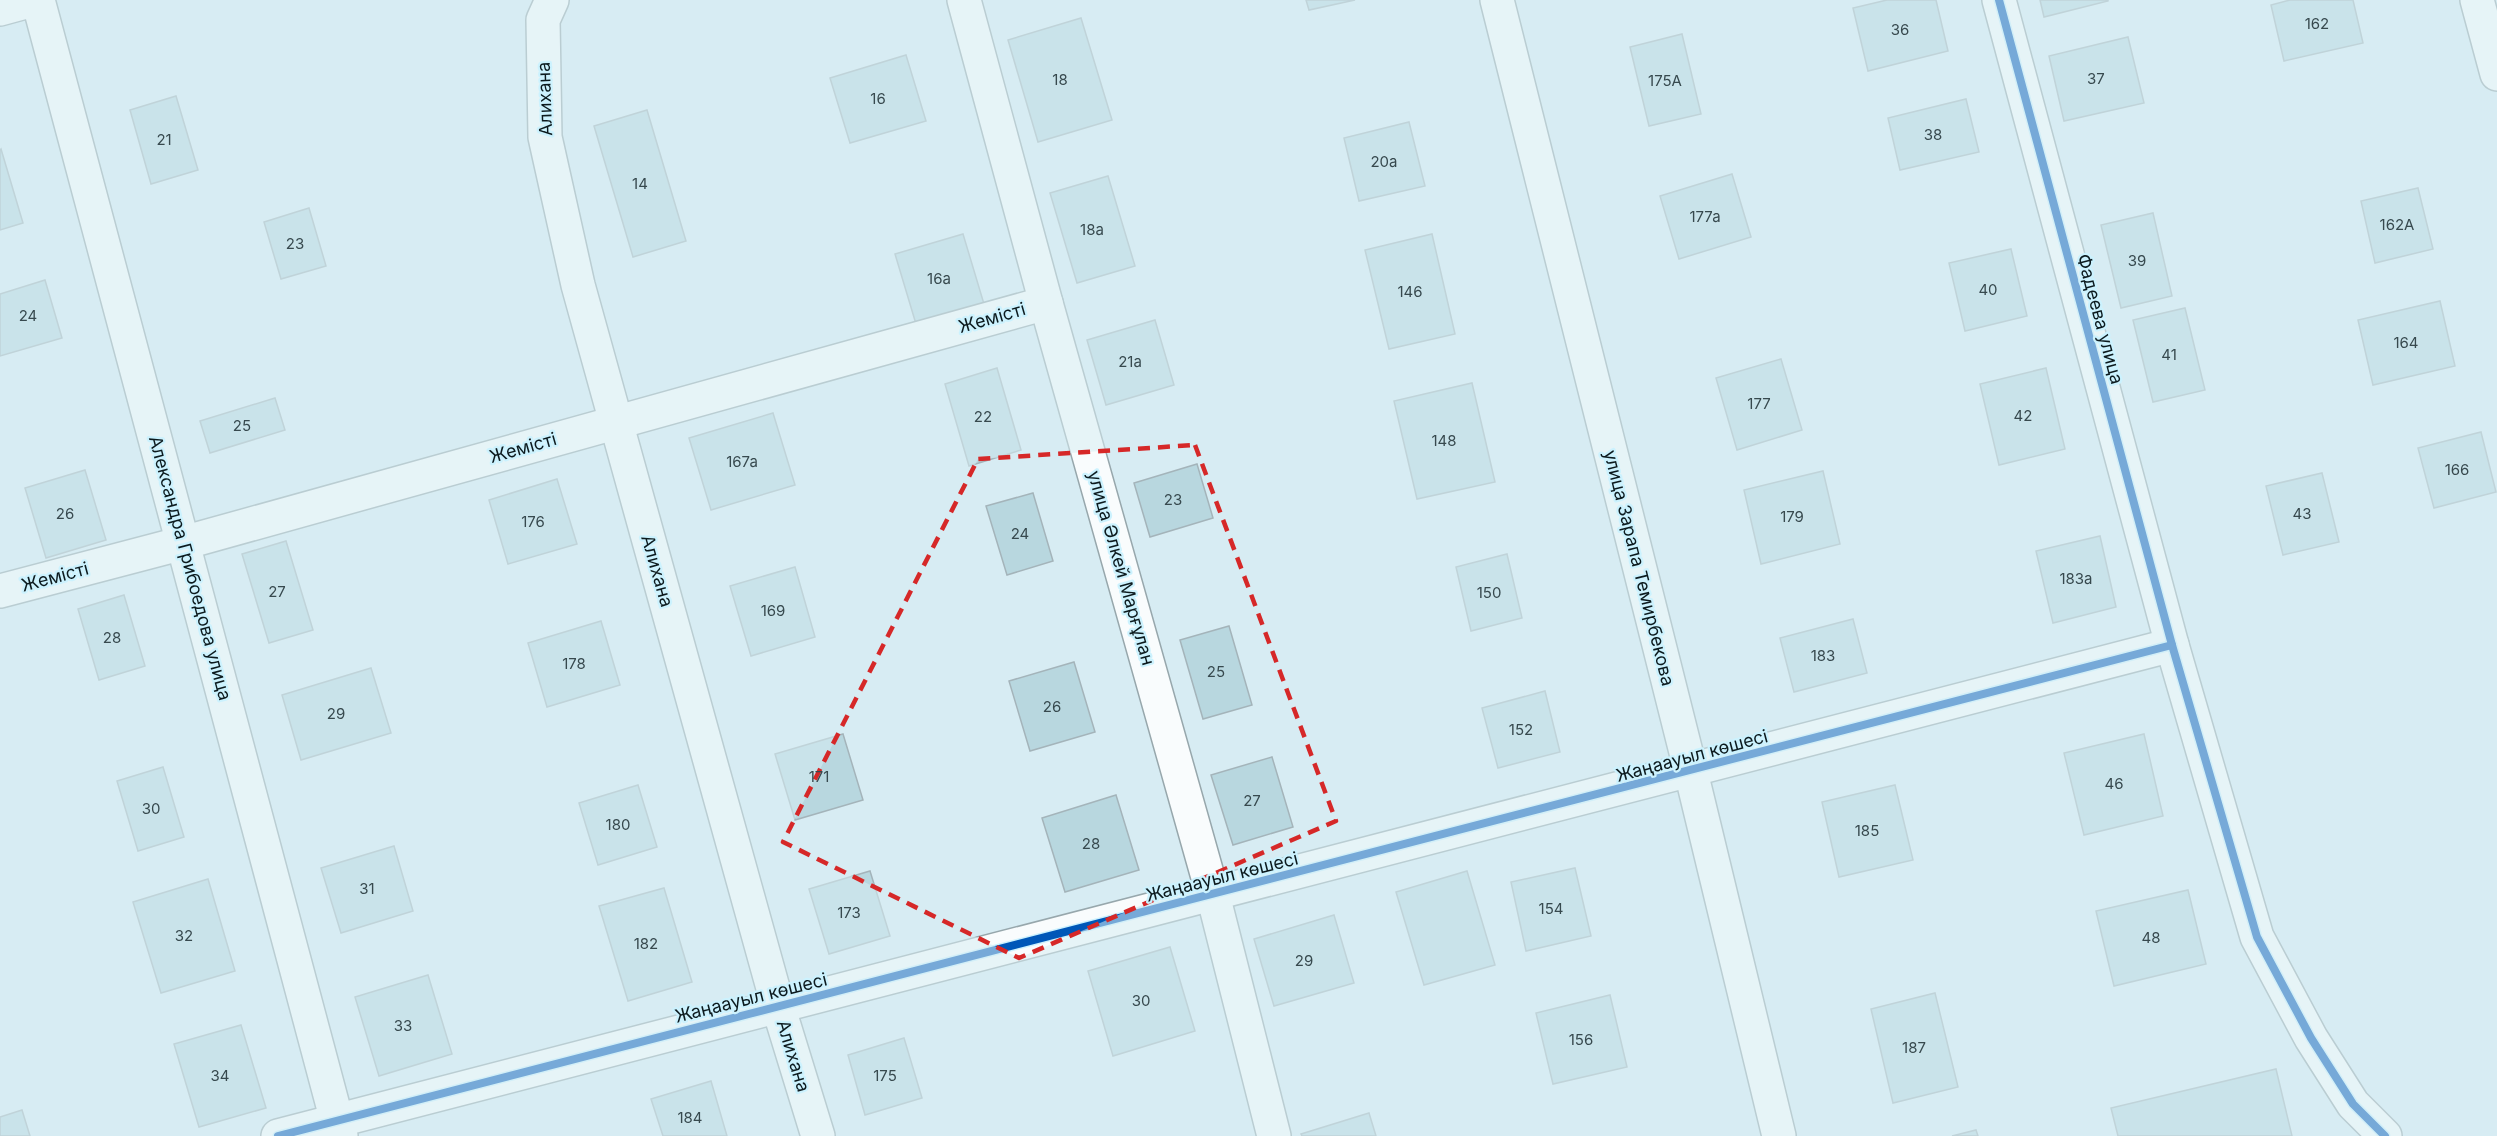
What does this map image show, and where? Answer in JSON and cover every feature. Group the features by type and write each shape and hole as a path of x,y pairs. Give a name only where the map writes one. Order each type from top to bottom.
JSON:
{"street":[{"path":"0,9 33,0"},
{"name":"Александра Грибоедова улица","path":"38,0 339,1128"},
{"name":"Алихана","path":"552,0 543,20 544,137 578,285 778,1006 818,1136"},
{"name":"улица Әлкей Марғұлан","path":"964,0 1046,303 1213,895 1274,1136"},
{"name":"улица Зарапа Темирбекова","path":"1497,0 1691,772 1779,1136"},
{"name":"Фадеева улица","path":"1999,0 2172,645 2257,937 2311,1038 2347,1095 2385,1136"},
{"path":"2477,0 2497,74"},
{"name":"Жемісті","path":"0,591 183,543 1046,303"},
{"name":"Жаңаауыл көшесі","path":"278,1136 339,1128 778,1006 1691,772 2172,645"}],"highlighted area":[{"path":"1195,445 1336,821 1019,958 783,842 978,459"}],"building":[{"path":"1306,0 1355,0 1309,10"},
{"path":"1887,0 1936,0 1948,51 1868,71 1853,8"},
{"path":"2040,0 2108,0 2108,1 2044,17"},
{"path":"2290,0 2353,0 2363,43 2284,61 2271,5"},
{"path":"1081,18 1112,120 1038,142 1008,40"},
{"path":"1682,34 1701,114 1649,126 1630,47"},
{"path":"2128,37 2144,103 2064,121 2049,56"},
{"path":"906,55 926,121 850,143 830,78"},
{"path":"176,96 198,170 151,184 130,110"},
{"path":"1966,99 1979,152 1900,170 1888,118"},
{"path":"647,110 686,241 633,257 594,126"},
{"path":"1409,122 1425,186 1359,201 1344,138"},
{"path":"0,150 23,223 0,230"},
{"path":"1732,174 1751,237 1679,259 1660,196"},
{"path":"1108,176 1135,266 1077,283 1050,193"},
{"path":"2418,188 2433,249 2375,263 2361,201"},
{"path":"309,208 326,266 281,279 264,222"},
{"path":"2153,213 2172,296 2121,308 2101,225"},
{"path":"963,234 984,304 916,324 895,254"},
{"path":"1432,234 1455,334 1389,349 1365,250"},
{"path":"2011,249 2027,316 1965,331 1949,263"},
{"path":"45,280 62,338 0,356 0,294"},
{"path":"2440,301 2455,366 2373,385 2358,320"},
{"path":"2185,308 2205,390 2153,402 2133,320"},
{"path":"1155,320 1174,385 1106,405 1087,340"},
{"path":"1781,359 1802,430 1737,450 1716,378"},
{"path":"997,368 1021,450 969,466 945,384"},
{"path":"2046,368 2065,449 1999,465 1980,384"},
{"path":"1472,383 1495,482 1417,499 1394,401"},
{"path":"275,398 285,430 210,453 200,421"},
{"path":"773,413 795,485 711,510 689,438"},
{"path":"2481,432 2496,492 2434,508 2418,448"},
{"path":"1197,464 1213,518 1150,537 1134,483"},
{"path":"85,470 106,540 46,558 25,488"},
{"path":"1823,471 1840,544 1761,564 1744,490"},
{"path":"2322,473 2339,542 2283,555 2266,486"},
{"path":"557,479 577,544 508,564 489,500"},
{"path":"1033,493 1053,561 1007,575 986,506"},
{"path":"2100,536 2116,607 2053,623 2036,551"},
{"path":"286,541 313,630 269,643 242,554"},
{"path":"1507,554 1522,618 1471,631 1456,567"},
{"path":"795,567 815,637 751,656 730,586"},
{"path":"124,595 145,666 99,680 78,609"},
{"path":"1853,619 1867,673 1794,692 1780,638"},
{"path":"601,621 620,685 547,707 528,643"},
{"path":"1229,626 1252,705 1203,719 1180,640"},
{"path":"1074,662 1095,732 1030,751 1009,681"},
{"path":"371,668 391,733 301,760 282,695"},
{"path":"1545,691 1560,752 1498,768 1482,708"},
{"path":"843,734 863,800 795,820 775,754"},
{"path":"2144,734 2163,816 2084,835 2064,753"},
{"path":"1272,757 1293,827 1233,845 1211,775"},
{"path":"163,767 184,837 138,851 117,781"},
{"path":"638,785 657,847 598,865 579,803"},
{"path":"1895,785 1913,860 1839,877 1822,802"},
{"path":"1116,795 1139,870 1065,892 1042,818"},
{"path":"394,846 413,911 341,933 321,868"},
{"path":"1575,868 1591,936 1526,951 1511,882"},
{"path":"870,871 890,936 829,954 809,889"},
{"path":"1467,871 1495,965 1424,985 1396,892"},
{"path":"208,879 235,971 161,993 133,902"},
{"path":"664,888 692,982 628,1001 599,906"},
{"path":"2188,890 2206,964 2114,986 2096,911"},
{"path":"1334,915 1354,983 1274,1006 1254,939"},
{"path":"1170,947 1195,1031 1113,1056 1088,971"},
{"path":"428,975 452,1054 379,1076 355,997"},
{"path":"1935,993 1958,1087 1893,1103 1871,1009"},
{"path":"1610,995 1627,1067 1553,1084 1536,1013"},
{"path":"241,1025 266,1108 199,1127 174,1044"},
{"path":"904,1038 922,1098 865,1115 848,1055"},
{"path":"2276,1069 2292,1136 2118,1136 2111,1108"},
{"path":"711,1081 727,1136 663,1136 651,1099"},
{"path":"22,1110 30,1136 0,1136 0,1117"},
{"path":"1369,1113 1376,1136 1302,1136 1301,1134"},
{"path":"1976,1130 1978,1136 1952,1136"}],"cycle path":[{"path":"1999,0 2172,645 2257,937 2311,1038 2353,1104 2385,1136"},
{"path":"278,1136 2172,645"}]}
